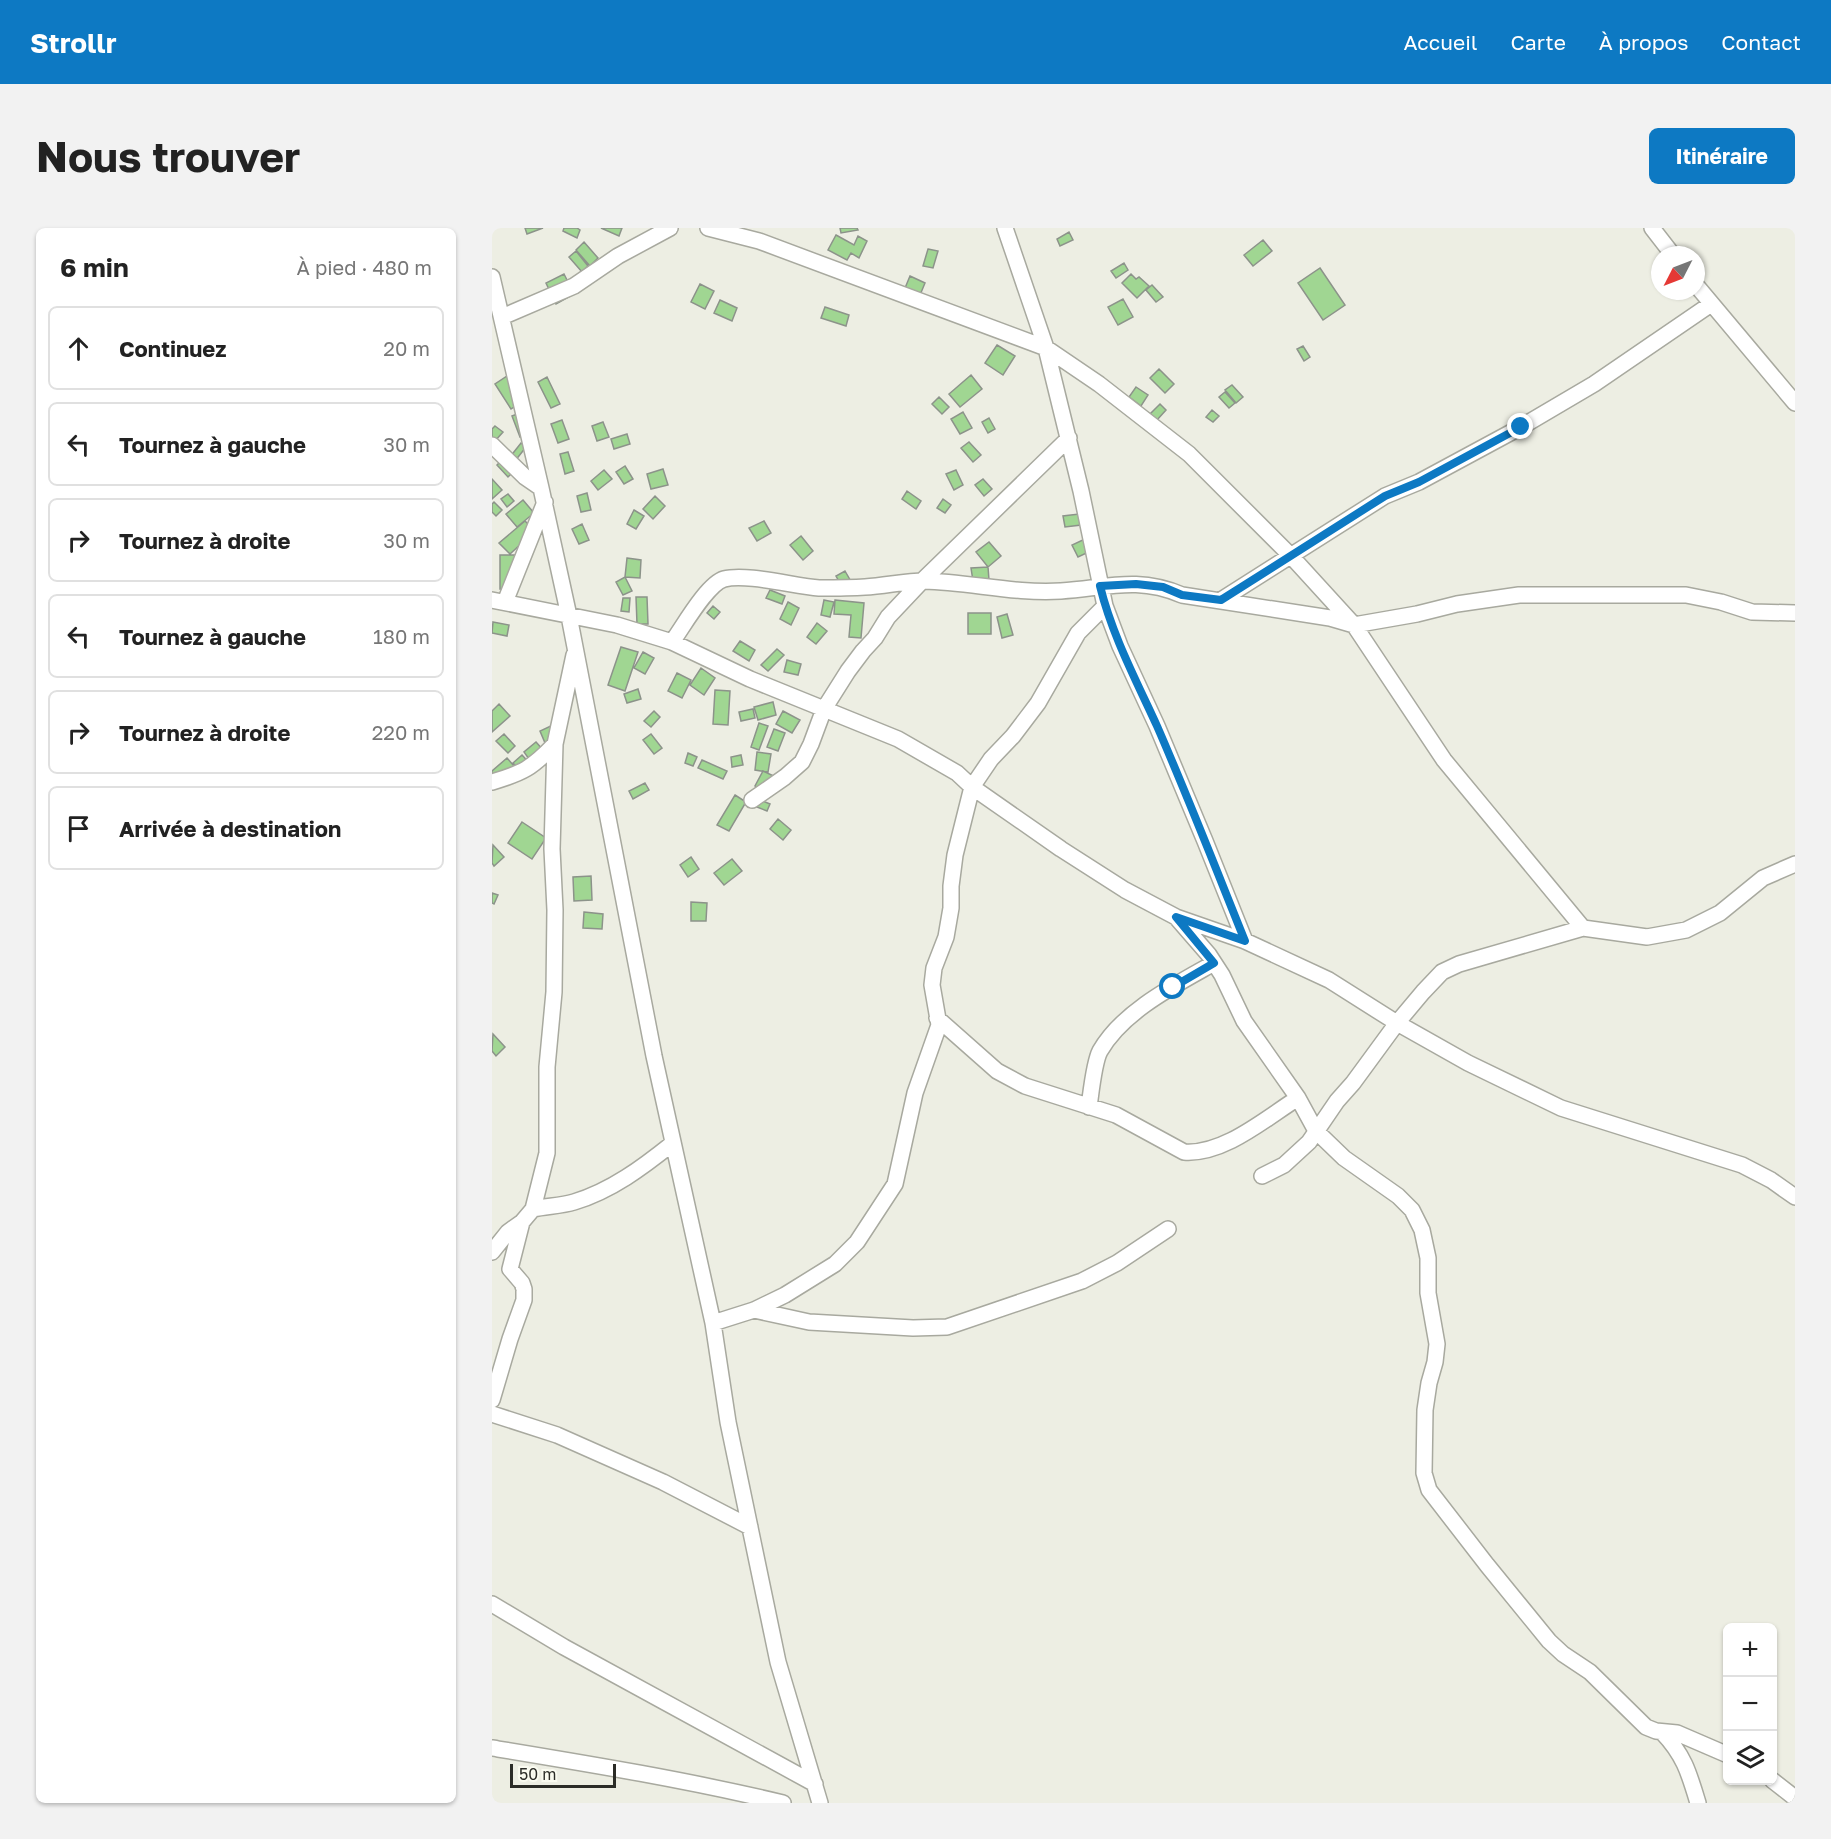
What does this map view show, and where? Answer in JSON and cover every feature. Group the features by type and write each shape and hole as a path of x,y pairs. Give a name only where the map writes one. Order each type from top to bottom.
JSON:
{"street":[{"path":"502,317 574,286 665,228"},
{"path":"708,228 759,241 1046,348 1099,384 1189,454 1244,507 1354,625 1444,760 1583,928"},
{"path":"1005,228 1046,348 1081,490 1105,606 1120,646 1206,841 1245,941"},
{"path":"1652,228 1666,246"},
{"path":"492,277 569,616 654,1056 712,1323 728,1422 778,1662 820,1803"},
{"path":"1705,296 1795,403"},
{"path":"1221,600 1385,496 1430,476 1521,427 1585,389 1711,304"},
{"path":"752,800 802,762 824,709 848,671 875,638 888,617 1069,438"},
{"path":"492,445 543,495"},
{"path":"543,495 498,601 617,625 672,642 750,679 898,739 957,773 972,787 1061,849 1125,890 1176,917 1245,941 1329,980 1397,1023 1468,1063 1561,1108 1742,1166 1771,1180 1795,1197"},
{"path":"672,642 691,612 710,590 722,580 741,577 835,588 922,581 1060,591 1136,584 1163,587 1182,595 1330,618 1354,625 1417,614 1457,604 1519,596 1686,595 1721,602 1752,612 1795,613"},
{"path":"712,1323 754,1310 785,1295 835,1264 857,1242 895,1184 915,1093 939,1025 932,985 934,968 946,937 951,908 955,855 972,787 991,759 1013,736 1038,703 1078,633 1105,606"},
{"path":"492,1252 508,1232 522,1222 533,1209 547,1153 547,1067 554,992 555,909 552,849 555,744 575,648"},
{"path":"492,782 533,766 555,744"},
{"path":"1262,1176 1284,1165 1309,1142 1330,1109 1353,1083 1397,1023 1442,972 1459,964 1583,928 1647,937 1686,930 1720,914 1763,878 1795,864"},
{"path":"1176,917 1222,975 1244,1021 1299,1098 1316,1131 1344,1158 1398,1196 1412,1210 1422,1230 1428,1258 1428,1293 1437,1344 1424,1422 1424,1473 1429,1490 1486,1565 1563,1654 1590,1672 1637,1720 1646,1726 1656,1731 1677,1733 1723,1753"},
{"path":"1089,1107 1098,1053 1118,1029 1152,998 1214,963"},
{"path":"937,1018 997,1071 1025,1086 1116,1115 1184,1152 1196,1153 1226,1144 1299,1098"},
{"path":"1299,1098 1330,1109"},
{"path":"533,1209 574,1202 599,1192 639,1170 673,1143"},
{"path":"492,1400 524,1300 522,1283 510,1269 522,1222"},
{"path":"754,1310 809,1322 913,1328 947,1327 1082,1281 1117,1263 1168,1229"},
{"path":"492,1414 557,1435 663,1482 750,1527"},
{"path":"492,1604 564,1647 814,1784"},
{"path":"1662,1732 1685,1763 1698,1803"},
{"path":"492,1748 738,1792 783,1803"},
{"path":"1777,1783 1795,1798"}],"building":[{"path":"525,228 543,228 527,234"},
{"path":"564,228 580,230 577,238 563,231"},
{"path":"601,228 622,228 619,236"},
{"path":"840,228 857,228 858,230 841,233"},
{"path":"1069,232 1073,240 1060,246 1057,239"},
{"path":"836,235 854,245 858,236 867,241 859,258 851,253 847,260 828,250"},
{"path":"1263,240 1272,251 1253,266 1244,255"},
{"path":"584,242 598,258 590,266 576,250"},
{"path":"928,249 938,251 933,268 923,266"},
{"path":"576,251 588,266 582,272 569,257"},
{"path":"1124,263 1128,270 1116,278 1111,271"},
{"path":"1320,268 1345,305 1323,320 1298,283"},
{"path":"564,274 574,294 556,304 546,283"},
{"path":"1131,274 1136,279 1139,277 1149,286 1137,298 1122,283"},
{"path":"910,276 925,283 920,295 905,288"},
{"path":"700,284 714,291 705,309 691,302"},
{"path":"1152,285 1163,297 1156,302 1146,290"},
{"path":"1123,299 1133,317 1118,325 1108,307"},
{"path":"720,300 737,308 732,321 714,313"},
{"path":"825,307 849,315 846,326 821,318"},
{"path":"997,345 1015,356 1003,375 985,363"},
{"path":"1303,346 1310,357 1304,361 1297,349"},
{"path":"1159,369 1174,384 1165,393 1150,378"},
{"path":"971,375 982,389 960,407 949,394"},
{"path":"507,376 523,401 511,409 495,384"},
{"path":"547,377 560,404 551,408 538,382"},
{"path":"1232,385 1243,397 1236,403 1225,390"},
{"path":"1136,387 1148,395 1141,406 1129,397"},
{"path":"1225,392 1235,403 1229,408 1219,397"},
{"path":"939,397 949,407 942,414 932,404"},
{"path":"1160,404 1166,410 1157,420 1150,414"},
{"path":"1212,410 1219,416 1213,422 1206,417"},
{"path":"963,412 972,428 960,434 951,419"},
{"path":"520,413 528,434 520,437 512,416"},
{"path":"989,418 995,429 988,433 982,422"},
{"path":"562,420 569,439 558,443 551,424"},
{"path":"603,422 609,437 597,441 592,426"},
{"path":"495,426 503,432 495,441 492,438 492,429"},
{"path":"627,434 630,444 614,449 611,439"},
{"path":"969,442 981,455 973,462 961,448"},
{"path":"521,443 526,447 515,461 510,457"},
{"path":"568,452 574,471 565,474 560,454"},
{"path":"504,458 516,469 508,477 497,465"},
{"path":"625,466 633,479 624,484 616,472"},
{"path":"663,469 668,485 651,489 647,474"},
{"path":"604,470 612,479 598,490 591,481"},
{"path":"956,470 963,485 954,490 946,474"},
{"path":"492,479 502,490 492,499"},
{"path":"983,479 992,489 984,496 975,485"},
{"path":"907,491 921,501 916,509 902,499"},
{"path":"587,493 591,510 581,512 577,496"},
{"path":"508,494 514,501 507,507 501,499"},
{"path":"655,496 665,506 653,519 643,509"},
{"path":"943,499 951,505 945,513 937,508"},
{"path":"523,500 534,513 517,527 506,514"},
{"path":"494,502 502,510 496,516 492,512"},
{"path":"634,510 644,516 636,529 627,524"},
{"path":"1079,514 1081,525 1065,527 1063,516"},
{"path":"525,521 535,531 510,554 499,543"},
{"path":"764,521 771,533 757,541 749,528"},
{"path":"582,524 589,540 579,544 572,529"},
{"path":"801,536 813,551 803,560 790,545"},
{"path":"1087,538 1093,550 1078,557 1072,545"},
{"path":"989,542 1001,556 988,567 976,552"},
{"path":"500,555 518,555 518,590 500,589"},
{"path":"627,558 641,560 640,578 625,577"},
{"path":"988,567 989,580 973,581 971,568"},
{"path":"845,571 853,585 844,590 836,576"},
{"path":"625,577 632,591 623,595 616,582"},
{"path":"770,590 785,596 782,604 766,598"},
{"path":"636,597 647,597 648,624 637,624"},
{"path":"623,598 630,598 629,612 621,611"},
{"path":"824,600 834,602 830,617 821,615"},
{"path":"835,600 864,603 861,638 849,637 851,615 834,614"},
{"path":"788,602 799,608 791,625 780,619"},
{"path":"713,606 720,612 714,619 707,613"},
{"path":"968,613 991,613 991,634 968,634"},
{"path":"1007,614 1013,635 1002,638 997,617"},
{"path":"493,622 509,625 507,636 492,633"},
{"path":"817,623 827,631 816,644 807,637"},
{"path":"740,641 755,650 749,661 733,651"},
{"path":"621,647 638,652 625,691 608,685"},
{"path":"777,649 784,655 768,671 761,665"},
{"path":"643,652 654,658 645,674 634,668"},
{"path":"787,660 801,664 798,675 784,672"},
{"path":"701,668 715,678 704,695 690,685"},
{"path":"677,673 691,680 682,698 668,691"},
{"path":"638,689 641,699 627,703 624,694"},
{"path":"715,690 730,691 728,725 713,724"},
{"path":"773,702 776,715 758,720 754,707"},
{"path":"499,704 510,716 492,732 492,711"},
{"path":"753,709 755,718 741,721 739,712"},
{"path":"654,711 660,717 651,727 644,721"},
{"path":"783,711 800,720 792,733 776,724"},
{"path":"759,723 768,726 759,750 751,747"},
{"path":"555,724 563,743 548,750 540,731"},
{"path":"774,729 785,733 778,751 767,747"},
{"path":"504,734 515,746 508,753 496,741"},
{"path":"651,734 662,748 654,754 643,740"},
{"path":"536,742 544,751 531,762 524,752"},
{"path":"757,752 771,754 768,772 755,770"},
{"path":"688,753 697,757 693,766 685,763"},
{"path":"522,755 534,768 525,776 513,763"},
{"path":"741,755 743,765 732,767 731,757"},
{"path":"507,758 521,774 492,781 492,771"},
{"path":"702,760 727,771 723,779 698,768"},
{"path":"763,771 778,778 770,794 755,786"},
{"path":"645,783 649,790 633,799 629,791"},
{"path":"735,795 746,802 729,831 717,825"},
{"path":"760,800 770,804 767,811 757,807"},
{"path":"778,819 791,830 783,840 770,829"},
{"path":"522,822 546,838 532,859 508,843"},
{"path":"493,845 504,857 494,866 492,863"},
{"path":"691,857 699,869 688,877 680,865"},
{"path":"732,859 742,871 724,885 714,873"},
{"path":"591,876 592,900 574,901 573,877"},
{"path":"492,893 498,895 494,904 492,903"},
{"path":"691,902 707,903 706,921 691,921"},
{"path":"584,912 603,914 602,929 583,928"},
{"path":"493,1034 505,1047 496,1056 492,1051"}],"route":[{"path":"1173,987 1214,963 1176,917 1245,941 1206,841 1120,646 1100,586 1136,584 1163,587 1182,595 1221,600 1385,496 1419,482 1521,427"}]}
